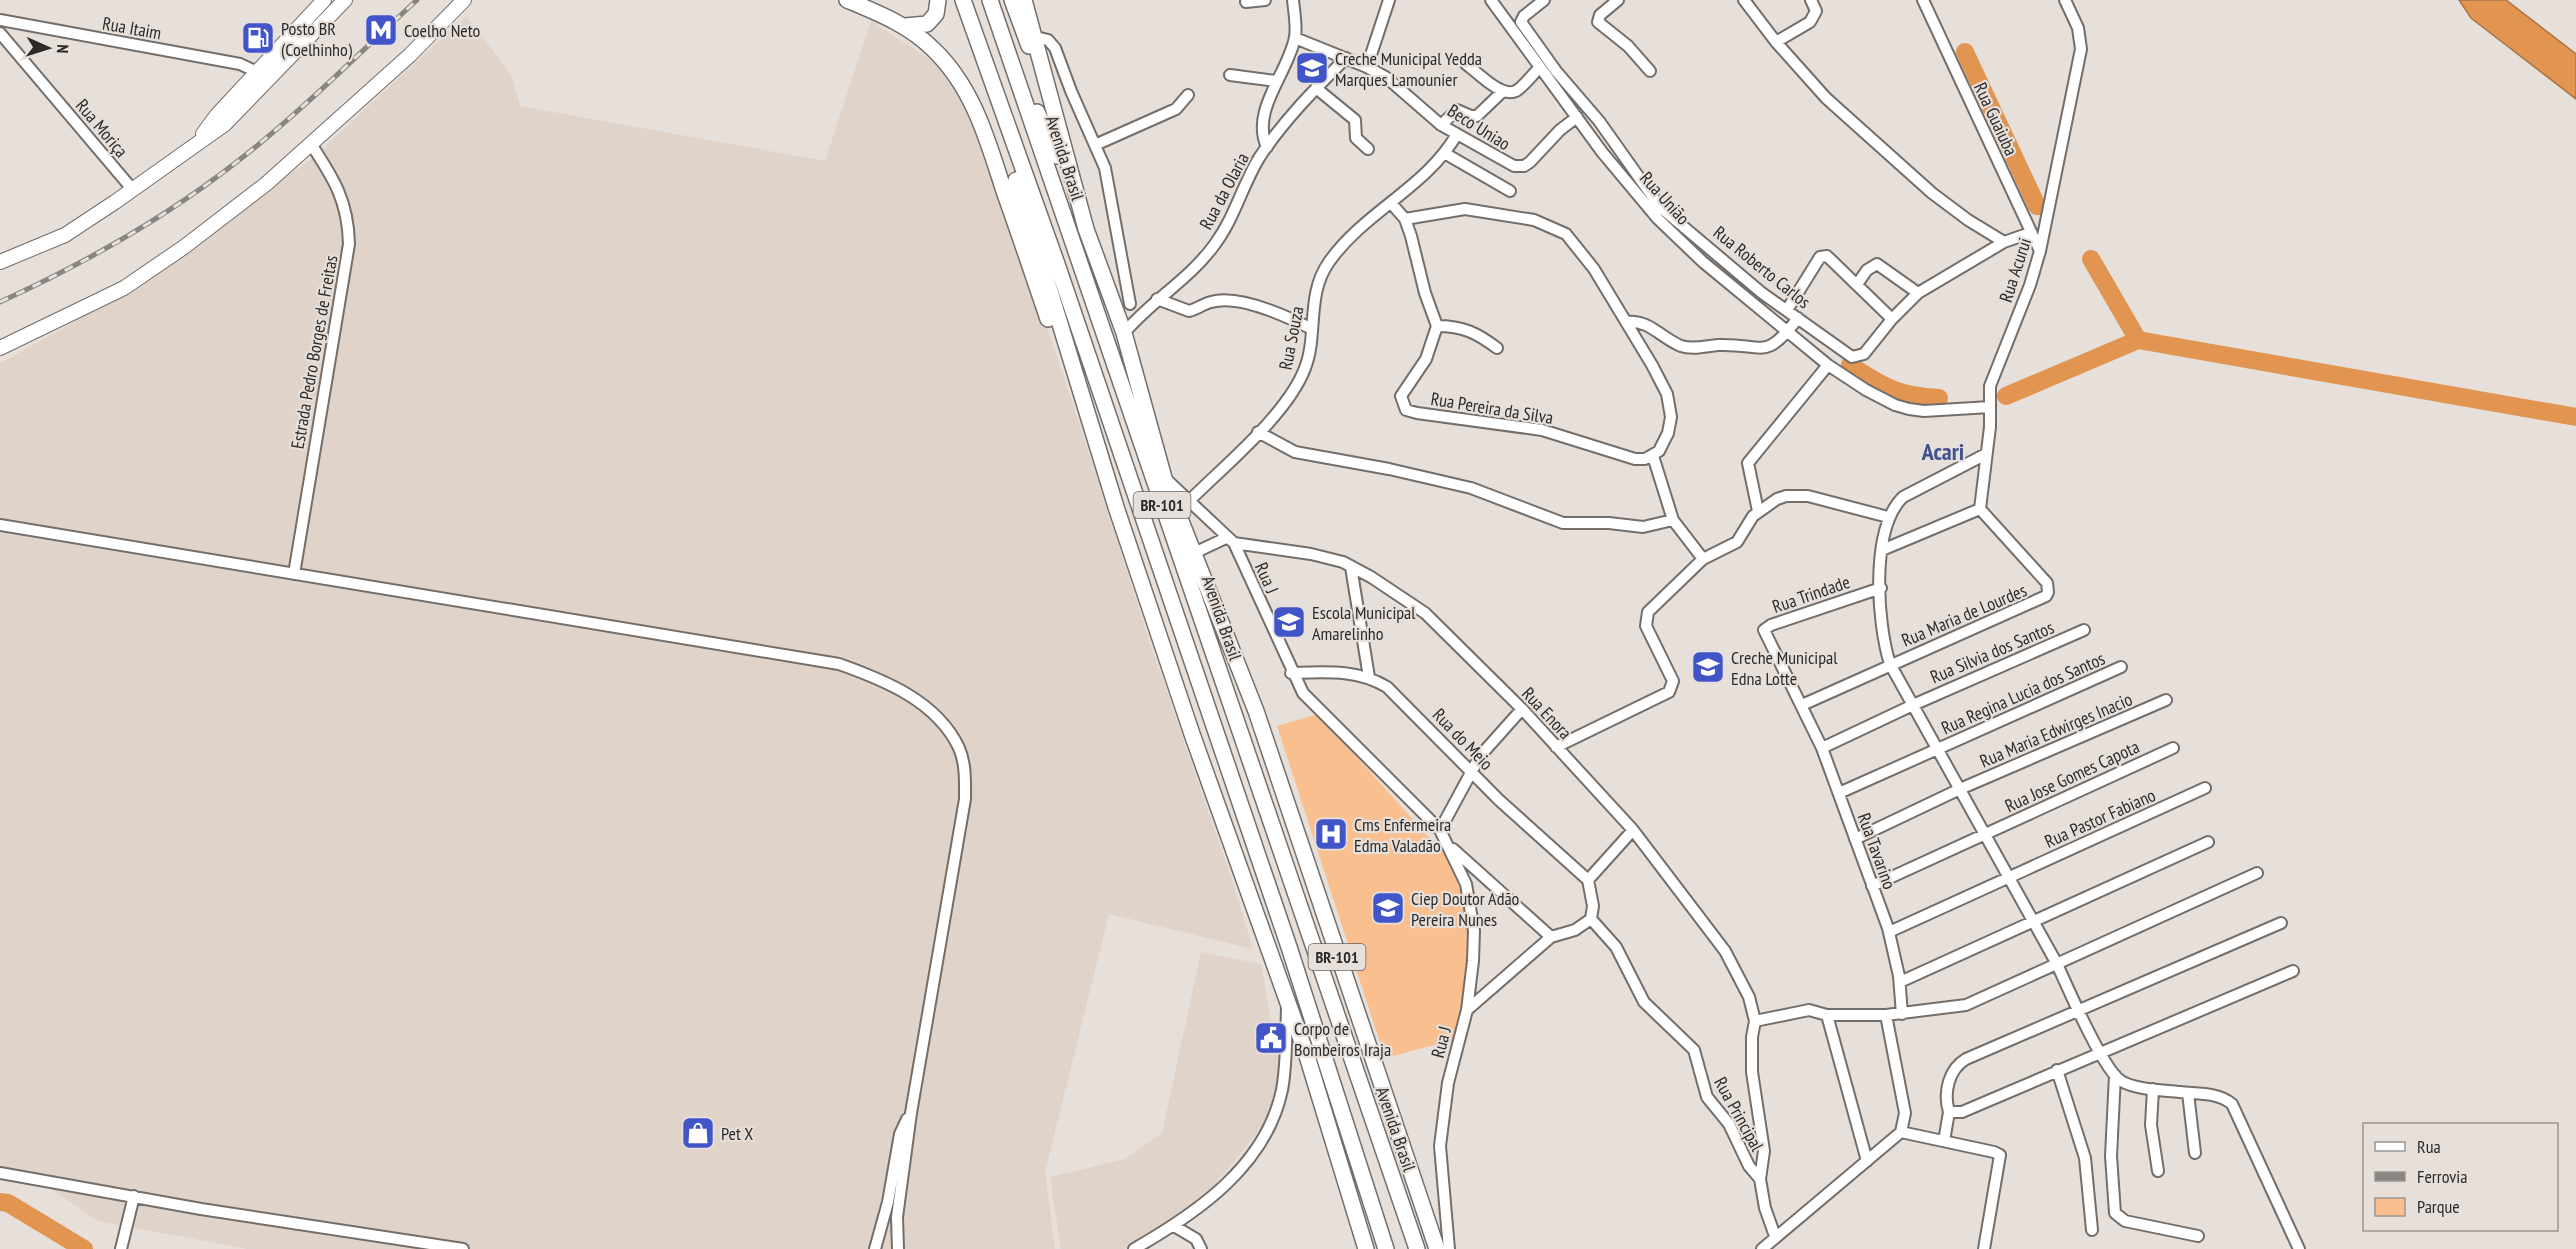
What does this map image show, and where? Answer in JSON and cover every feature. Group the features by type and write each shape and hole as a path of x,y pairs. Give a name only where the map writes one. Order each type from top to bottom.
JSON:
{"highway":[{"path":"847,0 905,26 933,48 956,74 970,97 985,134 1068,376 1084,401"},
{"path":"905,26 927,24 936,14 938,0"},
{"path":"953,0 1037,241 1060,327 1104,467"},
{"name":"BR-101","path":"963,0 1057,264 1318,1039 1386,1249"},
{"name":"Avenida Brasil","path":"990,0 1417,1249"},
{"name":"Avenida Brasil","path":"1012,0 1049,96"},
{"name":"Avenida Brasil","path":"1024,0 1086,229 1124,333 1164,478 1256,711 1437,1249"},
{"path":"1015,70 1050,140 1086,229"},
{"path":"1057,264 1059,290 1104,467"},
{"name":"BR-101","path":"1104,467 1332,1133 1366,1249"},
{"path":"1213,790 1238,831 1276,941 1318,1039"}],"main road":[{"path":"196,142 217,115 324,0"},
{"path":"1,261 64,235 133,190 196,142 225,124 345,0"},
{"path":"0,348 124,288 193,240 266,184 410,55 464,0"}],"street":[{"path":"1246,2 1265,0"},
{"path":"1267,147 1262,136 1263,124 1276,81 1295,38 1293,0"},
{"path":"1367,67 1389,0"},
{"name":"Rua União","path":"1491,0 1540,67 1552,74 1577,117 1602,152 1658,219 1683,243 1828,365 1866,390 1895,405 1909,409 1924,411 1990,407"},
{"name":"Rua Roberto Carlos","path":"1544,0 1524,16 1521,22 1552,74 1615,144 1660,207 1674,221 1700,238 1712,251 1787,310 1857,358 1864,354 1918,293 2004,242 2030,233"},
{"path":"1618,0 1599,15 1598,22 1628,46 1650,71"},
{"path":"1743,0 1819,91 1916,180 1968,220 2004,242"},
{"path":"1776,42 1814,19 1816,11 1811,0"},
{"name":"Rua Guaiuba","path":"1923,0 2040,251"},
{"name":"Rua Acurui","path":"1980,509 1990,386 2030,285 2040,251 2081,38 2065,0"},
{"name":"Rua Itaim","path":"0,20 240,64 257,72"},
{"name":"Rua Moriça","path":"0,33 133,190"},
{"path":"1035,37 1048,40 1055,48 1071,92 1105,168 1130,304"},
{"name":"Beco Uniao","path":"1295,38 1367,67 1387,78 1441,125 1504,162 1524,166 1577,117"},
{"name":"Rua da Olaria","path":"1124,333 1144,309 1193,271 1214,246 1236,209 1258,160 1267,147 1316,88 1346,58"},
{"path":"1466,64 1503,91"},
{"path":"1441,125 1457,110 1477,116 1503,91 1517,90 1540,67"},
{"path":"1230,75 1276,81"},
{"path":"1316,88 1355,120 1356,138 1368,149"},
{"path":"1049,96 1071,92"},
{"path":"1095,145 1176,109 1188,95"},
{"path":"1457,134 1446,154 1510,191"},
{"name":"Estrada Pedro Borges de Freitas","path":"294,574 349,244 349,222 344,199 333,176 311,144"},
{"path":"1602,152 1615,144"},
{"name":"Rua Souza","path":"1189,501 1258,432 1299,381 1310,350 1310,328 1321,275 1349,237 1446,154"},
{"path":"1621,174 1631,165"},
{"path":"1391,202 1405,219 1437,326 1460,326 1478,334 1497,348"},
{"path":"1405,219 1465,209 1534,220 1555,227 1576,244 1627,322 1667,394 1670,405 1668,433 1663,445 1653,456 1673,520 1703,559"},
{"path":"1787,310 1824,256 1831,257 1893,319"},
{"path":"1857,283 1867,270 1877,264 1918,293"},
{"path":"1157,299 1189,310 1211,302 1243,304 1274,311 1310,328"},
{"path":"1112,301 1144,309"},
{"path":"1627,322 1642,322 1679,345 1693,348 1726,345 1760,350 1774,345 1788,332 1798,318"},
{"name":"Rua Pereira da Silva","path":"1437,326 1426,359 1401,396 1406,410 1542,430 1628,458 1645,459 1653,456"},
{"path":"1758,511 1748,463 1828,365"},
{"path":"1258,432 1295,452 1389,469 1471,488 1563,523 1609,523 1643,527 1673,520"},
{"path":"1986,454 1903,496 1894,506 1888,518 1882,550 1881,588 1882,634 1890,664 2031,921 2057,964 2077,1010 2115,1076 2128,1083 2153,1089 2218,1096 2232,1104 2299,1249"},
{"path":"1164,478 1230,540 1194,553"},
{"path":"1556,747 1665,694 1672,687 1670,674 1645,619 1654,605 1703,559 1737,543 1758,511 1786,496 1808,496 1888,518"},
{"path":"1882,550 1980,509"},
{"name":"Rua Maria de Lourdes","path":"1802,705 1890,664 2042,599 2048,592 2047,583 1980,509"},
{"path":"0,525 839,664 898,688 922,704 943,725 959,748 966,772 958,847 911,1113 897,1217 898,1249"},
{"name":"Rua Enora","path":"1230,540 1334,559 1371,577 1425,613 1522,709 1633,830 1733,963 1749,997 1755,1021"},
{"name":"Rua J","path":"1230,540 1291,673 1310,702 1440,830 1466,884 1474,931 1467,1010 1451,1066 1441,1135 1441,1166 1449,1249"},
{"path":"1351,567 1369,677"},
{"name":"Rua Trindade","path":"1802,705 1765,634 1766,628 1881,588"},
{"name":"Rua Silvia dos Santos","path":"1822,748 1913,705 2084,630"},
{"name":"Rua Regina Lucia dos Santos","path":"1839,793 2121,667"},
{"name":"Rua do Meio","path":"1291,673 1330,672 1369,677 1395,693 1470,770 1588,880"},
{"name":"Rua Maria Edwirges Inacio","path":"1855,839 1960,789 2166,700"},
{"name":"Rua Tavarino","path":"1802,705 1822,748 1889,932 1900,982 1902,1014"},
{"path":"1440,830 1470,770 1522,709"},
{"name":"Rua Jose Gomes Capota","path":"1872,886 2173,748"},
{"name":"Rua Pastor Fabiano","path":"1889,932 2205,788"},
{"path":"1467,1010 1551,937 1575,930 1591,919 1593,906 1588,880 1633,830"},
{"path":"1900,982 2208,842"},
{"name":"Rua J","path":"1450,847 1551,937"},
{"path":"1775,1236 1765,1208 1760,1179 1764,1151 1751,1058 1755,1021 1809,1010 1827,1015 1886,1015 1973,1003 2257,873"},
{"name":"Rua Principal","path":"1591,919 1616,947 1644,1002 1694,1050 1707,1097 1729,1124 1749,1166 1760,1179"},
{"path":"1944,1141 1949,1112 1950,1075 1959,1063 2281,923"},
{"path":"1949,1112 1962,1112 2293,971"},
{"path":"1134,1249 1200,1208 1234,1176 1268,1129 1282,1089 1287,1004"},
{"path":"1827,1015 1867,1161"},
{"path":"1762,1249 1901,1132 1905,1113 1886,1015"},
{"path":"2058,1070 2085,1158 2092,1230"},
{"path":"2115,1076 2110,1156 2115,1213 2125,1221 2198,1236"},
{"path":"2153,1089 2151,1125 2158,1171"},
{"path":"2188,1093 2195,1153"},
{"path":"874,1249 888,1202 900,1134 911,1113"},
{"path":"1901,1132 2000,1155 1984,1249"},
{"path":"0,1173 464,1249"},
{"path":"121,1249 134,1196"},
{"path":"1174,1226 1196,1239 1201,1249"}],"shaded area":[{"path":"2459,0 2506,0 2576,54 2576,99 2471,18"},
{"path":"466,16 512,76 520,106 825,161 871,21 945,69 972,113 1066,383 1253,949 1109,914 1045,1172 1055,1249 248,1249 98,1221 51,1189 0,1180 0,363 73,323 308,162"},
{"path":"1201,952 1261,964 1271,1020 1283,1027 1279,1088 1269,1114 1257,1133 1194,1210 1145,1240 1123,1249 1061,1249 1050,1177 1125,1159 1162,1133"}],"green space":[{"path":"1318,714 1445,855 1455,877 1468,916 1469,944 1464,995 1454,1040 1385,1058 1277,726"}],"waterway":[{"path":"1965,52 2037,206"},
{"path":"2091,259 2138,340"},
{"path":"2006,396 2138,340 2576,417"},
{"path":"1850,365 1892,389 1913,395 1939,398"},
{"path":"0,1202 8,1203 84,1249"}],"railway":[{"path":"0,302 121,240 207,184 282,125 417,0"}],"place":[{"name":"Coelho Neto","path":"381,30"},
{"name":"Posto BR (Coelhinho)","path":"258,38"},
{"name":"Creche Municipal Yedda Marques Lamounier","path":"1312,68"},
{"name":"Escola Municipal Amarelinho","path":"1289,622"},
{"name":"Creche Municipal Edna Lotte","path":"1708,667"},
{"name":"Cms Enfermeira Edma Valadão","path":"1331,834"},
{"name":"Ciep Doutor Adão Pereira Nunes","path":"1388,908"},
{"name":"Corpo de Bombeiros Iraja","path":"1271,1038"},
{"name":"Pet X","path":"698,1133"}],"district":[{"name":"Acari","path":"1943,451"}]}
